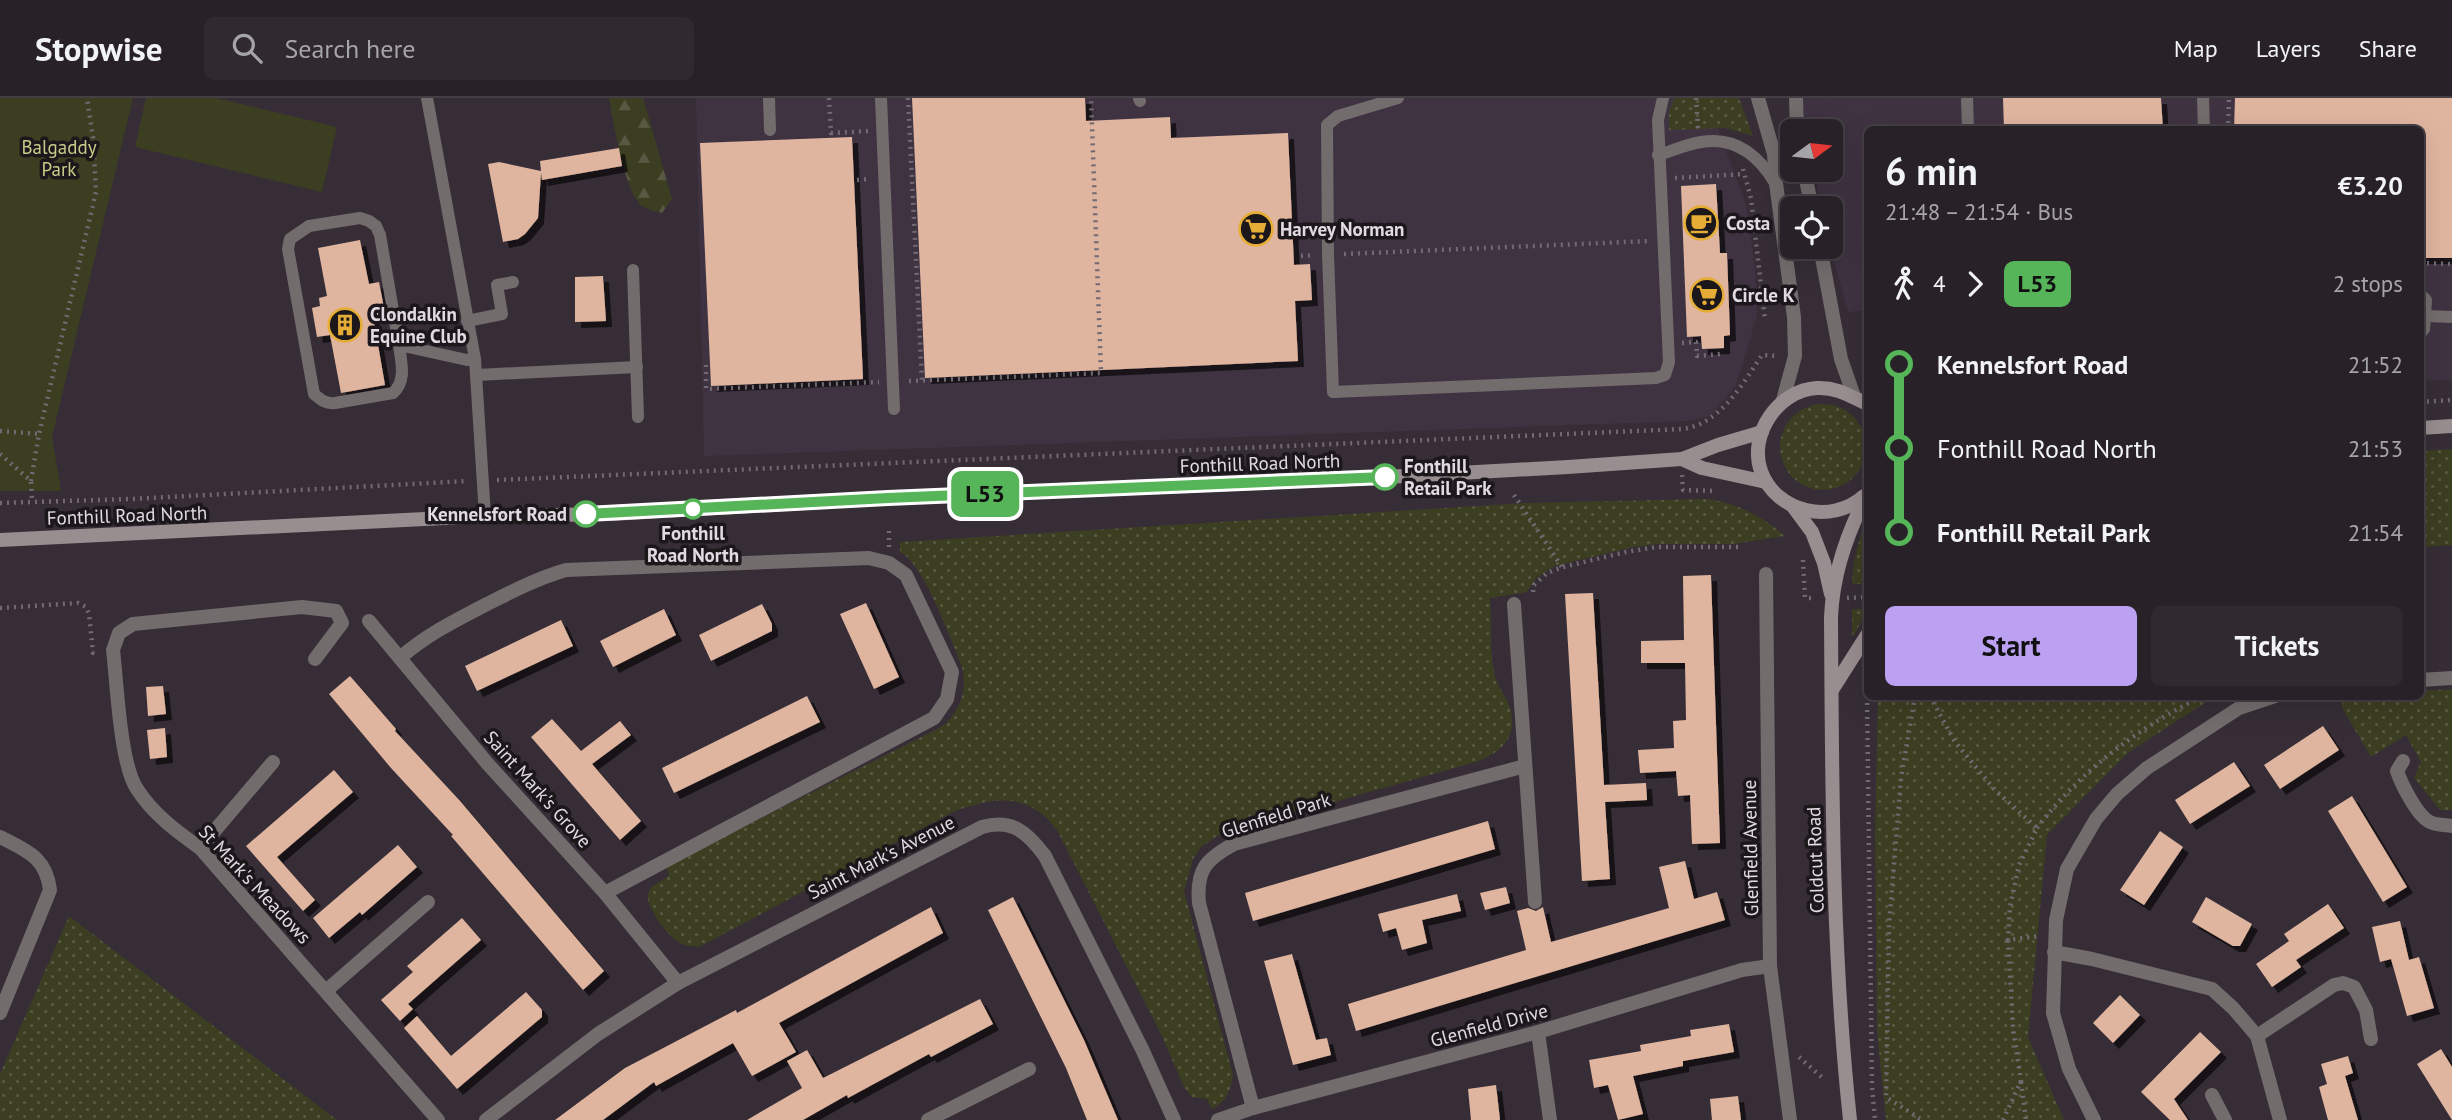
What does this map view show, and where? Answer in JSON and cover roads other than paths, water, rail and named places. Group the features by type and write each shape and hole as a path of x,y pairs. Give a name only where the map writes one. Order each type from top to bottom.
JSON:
{"main road":[{"path":"1766,482 1760,468 1762,432 1768,418 1783,400 1815,388 1835,389 1862,402"},
{"path":"2424,428 2452,426"},
{"name":"Fonthill Road North","path":"0,540 485,516 611,514 888,498 1337,480 1682,459 1762,432"},
{"name":"Fonthill Road North","path":"1682,459 1702,468 1766,482 1792,505 1811,512 1830,513 1849,507 1864,496"},
{"path":"1832,598 1847,536 1864,500"},
{"path":"1792,505 1812,532 1824,563 1832,598"},
{"name":"Coldcut Road","path":"1832,598 1832,802 1840,1027 1850,1120"},
{"path":"1832,690 1864,640"}],"street":[{"path":"1758,98 1774,154 1794,317 1795,356 1783,400"},
{"path":"1796,98 1797,119"},
{"path":"1822,259 1842,359 1862,402"},
{"path":"400,657 422,639 446,625 542,577 566,570 869,558 889,563 906,575 952,672 947,699 934,718 604,892"},
{"name":"Glenfield Avenue","path":"1766,574 1770,966 1790,1120"},
{"path":"1514,604 1535,902"},
{"name":"St Mark's Meadows","path":"315,659 342,623 336,611 302,607 133,624 119,634 113,650 128,770 137,789 166,823 200,848 438,1120"},
{"name":"Saint Mark's Grove","path":"369,621 487,764 604,892 678,983"},
{"path":"2424,680 2452,678"},
{"path":"2094,1120 2069,1069 2053,1013 2054,945 2059,902 2067,869 2096,819 2117,794 2147,768 2239,708 2263,700"},
{"path":"2403,761 2397,771 2400,783 2420,811 2430,822 2452,825"},
{"path":"200,848 272,762"},
{"name":"Glenfield Park","path":"1253,1108 1199,902 1199,878 1204,866 1234,844 1525,766"},
{"name":"Saint Mark's Avenue","path":"486,1120 598,1034 678,983 982,827 991,825 1016,827 1031,837 1045,856 1142,1049 1174,1120"},
{"path":"0,837 23,849 43,865 50,890 0,1013"},
{"path":"327,990 428,902"},
{"path":"2054,945 2092,958 2212,989 2257,1036 2280,1120 2274,1120"},
{"name":"Glenfield Drive","path":"1218,1120 1253,1108 1538,1032 1742,970 1770,966"},
{"path":"2257,1036 2334,985 2343,983 2354,987 2366,1010 2371,1039"},
{"path":"1538,1032 1550,1120"},
{"path":"928,1120 1029,1069"},
{"path":"2212,1095 2225,1120"}],"lane":[{"path":"427,98 475,359 485,516"},
{"path":"769,98 770,130"},
{"path":"881,98 894,409"},
{"path":"1398,98 1344,114 1327,125 1333,392 1656,378 1665,374 1669,362 1658,155 1658,120 1663,98"},
{"path":"1967,98 1968,126"},
{"path":"2203,98 2204,126"},
{"path":"1658,155 1700,142 1728,144 1754,154 1776,183"},
{"path":"360,218 376,226 380,235 399,345 402,377 399,387 393,393 328,404 314,394 288,249 290,239 309,226 360,218"},
{"path":"633,270 638,417"},
{"path":"467,321 502,314 497,285 513,282"},
{"path":"2424,298 2424,329"},
{"path":"2425,316 2452,317"},
{"path":"399,345 467,360 475,359"},
{"path":"477,375 636,367"}],"place":[{"name":"Costa","path":"1701,223"},
{"name":"Harvey Norman","path":"1256,229"},
{"name":"Circle K","path":"1707,295"},
{"name":"Clondalkin Equine Club","path":"345,325"},
{"name":"Fonthill Retail Park","path":"1385,477"},
{"name":"Fonthill Road North","path":"693,509"},
{"name":"Kennelsfort Road","path":"586,514"}],"park label":[{"name":"Balgaddy Park","path":"59,158"}]}
